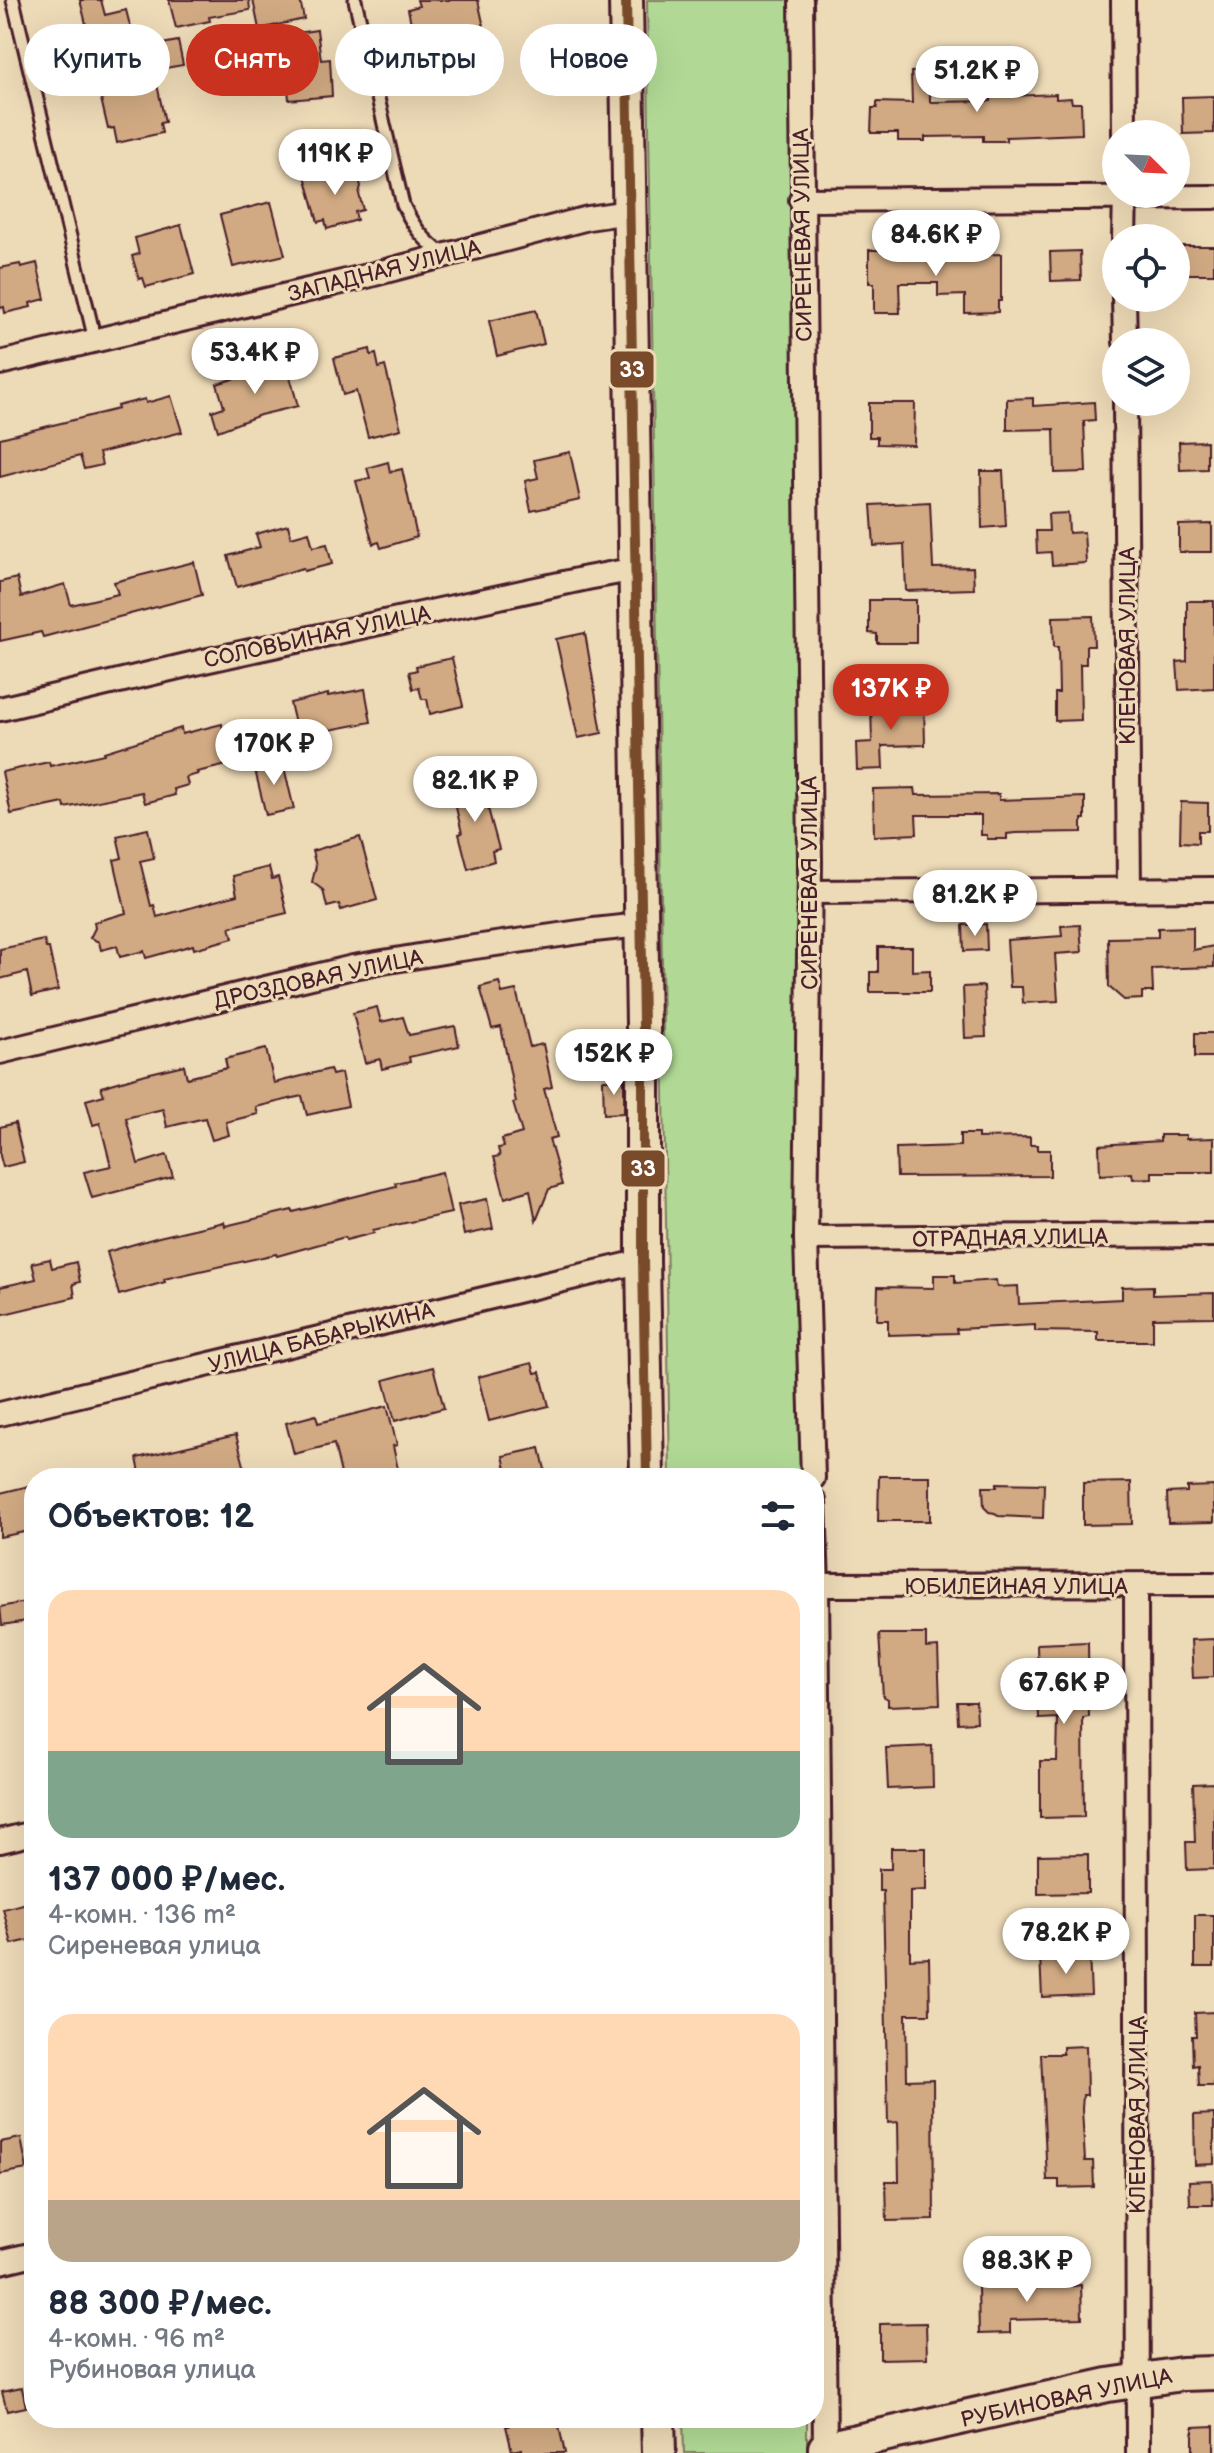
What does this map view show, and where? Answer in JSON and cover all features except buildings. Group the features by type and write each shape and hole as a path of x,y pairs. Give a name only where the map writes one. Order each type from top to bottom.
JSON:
{"street":[{"path":"626,0 643,1024 647,1468"},
{"name":"СИРЕНЕВАЯ УЛИЦА","path":"801,0 810,892 806,1238 813,1468"},
{"path":"1123,0 1124,120"},
{"path":"801,200 1102,196"},
{"path":"1190,197 1214,197"},
{"name":"ЗАПАДНАЯ УЛИЦА","path":"0,363 445,256 588,218 629,212"},
{"name":"КЛЕНОВАЯ УЛИЦА","path":"1125,416 1129,890"},
{"name":"СОЛОВЬИНАЯ УЛИЦА","path":"0,709 219,658 636,569"},
{"path":"810,892 1214,889"},
{"name":"ДРОЗДОВАЯ УЛИЦА","path":"0,1052 353,967 534,938 641,925"},
{"name":"ОТРАДНАЯ УЛИЦА","path":"806,1238 1214,1235"},
{"name":"УЛИЦА БАБАРЫКИНА","path":"0,1414 643,1261"},
{"name":"ЮБИЛЕЙНАЯ УЛИЦА","path":"824,1585 1214,1584"},
{"name":"КЛЕНОВАЯ УЛИЦА","path":"1136,1586 1138,2453"},
{"path":"0,1841 24,1835"},
{"path":"0,2262 24,2256"},
{"path":"824,2342 825,2450"},
{"name":"РУБИНОВАЯ УЛИЦА","path":"825,2450 1138,2380 1214,2373"},
{"path":"658,2428 659,2453"}],"lane":[{"path":"13,0 95,340"},
{"path":"355,0 403,205 413,227 445,256"}],"green space":[{"path":"647,0 791,0 803,1468 670,1468 648,96 657,96 657,24 647,24"},
{"path":"683,2428 807,2428 807,2453 684,2453"}],"transit line":[{"name":"33","path":"626,0 643,1024 647,1468"}]}
